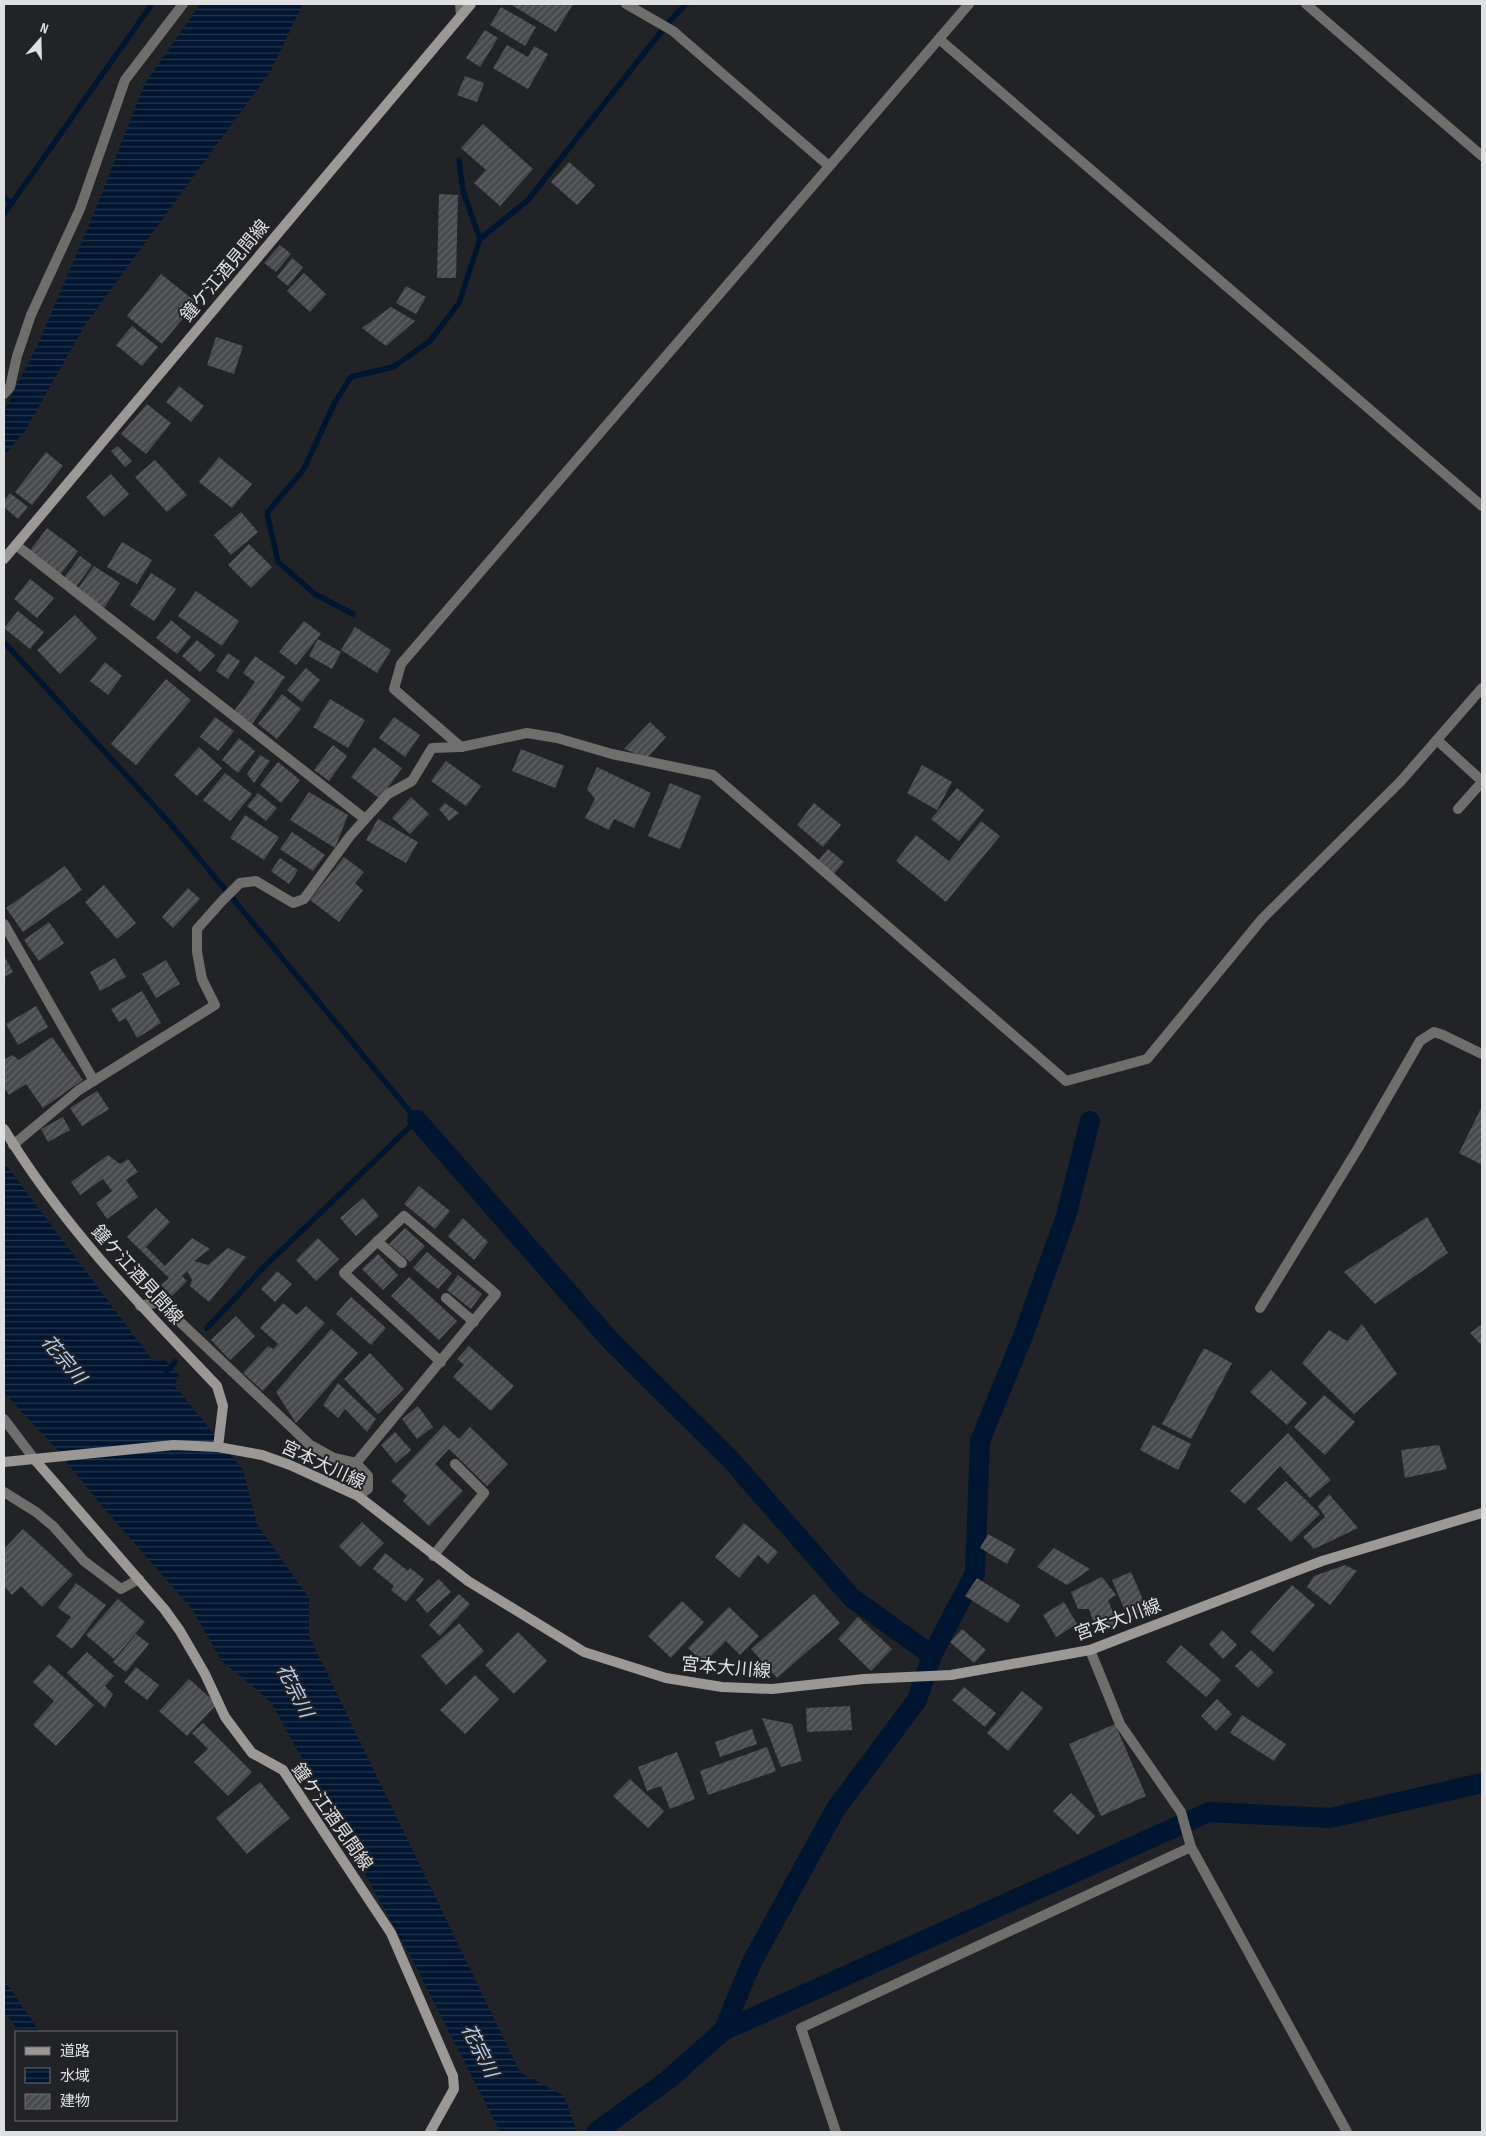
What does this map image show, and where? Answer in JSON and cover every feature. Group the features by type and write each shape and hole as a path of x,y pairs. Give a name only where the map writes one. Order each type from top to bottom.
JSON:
{"main road":[{"name":"鐘ケ江酒見間線","path":"4,559 471,4"},
{"name":"鐘ケ江酒見間線","path":"4,1129 50,1198 101,1262 140,1306 217,1386 223,1406 218,1447"},
{"name":"宮本大川線","path":"4,1462 174,1445 238,1450 290,1465 358,1496 433,1556 468,1581 584,1652 666,1678 722,1687 772,1689 864,1679 951,1675 1090,1650 1322,1561 1482,1513"},
{"name":"鐘ケ江酒見間線","path":"35,1460 139,1579 180,1631 226,1717 252,1752 284,1770 391,1933 453,2076 454,2090 430,2132"}],"street":[{"path":"4,394 10,387 17,356 31,315 80,209 125,80 183,4"},
{"path":"460,4 461,15"},
{"path":"626,4 673,31 829,166"},
{"path":"461,747 394,689 401,664 969,4"},
{"path":"1306,4 1482,156"},
{"path":"940,39 1482,506"},
{"path":"16,545 365,819"},
{"path":"13,1145 79,1090 215,1005 202,979 197,952 198,929 240,883 256,881 293,903 304,898 350,836 388,794 412,781 432,748 461,747 527,734 557,738 612,754 712,775 1066,1082 1146,1059 1262,919 1401,781 1482,688"},
{"path":"1437,740 1482,781 1458,810"},
{"path":"4,924 94,1081"},
{"path":"1260,1308 1357,1150 1420,1040 1434,1032 1482,1054"},
{"path":"356,1463 441,1362 496,1294 404,1216 344,1273 441,1362"},
{"path":"377,1241 402,1263"},
{"path":"446,1298 474,1322"},
{"path":"140,1306 160,1302 309,1444 334,1458 356,1463 368,1476 368,1489 358,1496"},
{"path":"4,1419 35,1460"},
{"path":"433,1556 484,1493 455,1464"},
{"path":"4,1492 36,1512 53,1526 84,1561 121,1589 139,1579"},
{"path":"1090,1650 1120,1724 1181,1812 1191,1847 1347,2132"},
{"path":"836,2132 802,2028 1191,1847"}],"water":[{"path":"200,4 303,4 270,72 85,325 25,431 4,456 4,411 38,344 95,211 144,85"},
{"name":"花宗川","path":"4,1162 153,1361 165,1360 179,1375 174,1385 243,1470 257,1524 309,1598 309,1636 520,2072 564,2096 577,2132 500,2132 415,1965 271,1702 221,1660 192,1609 106,1511 53,1445 4,1393"},
{"path":"4,1980 39,2031 18,2031 4,2011"}],"building":[{"path":"510,4 573,4 556,32"},
{"path":"501,7 536,27 525,46 490,25"},
{"path":"485,30 498,38 480,67 466,58"},
{"path":"507,45 528,57 534,46 548,54 528,89 493,68"},
{"path":"465,76 484,83 477,102 457,95"},
{"path":"483,124 533,169 500,206 474,183 486,170 461,148"},
{"path":"569,162 595,185 577,205 551,182"},
{"path":"439,194 458,195 456,278 437,278"},
{"path":"280,245 291,254 276,272 264,263"},
{"path":"292,258 303,267 288,286 277,277"},
{"path":"304,273 326,294 310,312 287,291"},
{"path":"161,274 196,302 162,344 127,316"},
{"path":"406,286 426,297 416,314 396,303"},
{"path":"391,307 415,321 386,346 362,328"},
{"path":"132,326 158,347 142,366 116,345"},
{"path":"216,337 243,346 234,374 207,365"},
{"path":"179,386 204,406 191,422 166,402"},
{"path":"147,404 171,423 146,454 121,434"},
{"path":"118,446 132,461 125,467 111,451"},
{"path":"46,452 63,466 32,505 15,492"},
{"path":"219,457 252,484 232,508 199,482"},
{"path":"155,460 187,495 167,512 135,477"},
{"path":"111,474 129,494 104,517 86,497"},
{"path":"10,493 28,507 18,519 4,507 4,501"},
{"path":"241,512 258,532 231,555 214,535"},
{"path":"47,528 78,551 60,575 29,552"},
{"path":"122,542 152,560 137,584 107,567"},
{"path":"249,544 272,567 251,588 228,565"},
{"path":"80,556 92,565 76,587 64,578"},
{"path":"94,566 120,583 104,608 77,590"},
{"path":"151,573 176,589 154,621 130,605"},
{"path":"30,579 54,598 37,618 14,599"},
{"path":"196,591 239,621 222,646 178,616"},
{"path":"18,611 44,632 30,649 4,628"},
{"path":"75,615 97,638 60,674 37,650"},
{"path":"171,620 191,637 177,654 156,638"},
{"path":"304,621 321,634 296,665 279,652"},
{"path":"355,627 391,650 377,673 341,650"},
{"path":"318,639 341,652 332,669 309,656"},
{"path":"197,640 215,655 200,672 182,656"},
{"path":"228,653 240,661 228,679 216,671"},
{"path":"255,656 285,677 252,724 234,711 255,682 243,673"},
{"path":"105,662 122,676 108,695 90,681"},
{"path":"306,668 320,680 302,702 287,690"},
{"path":"166,679 191,700 136,765 111,744"},
{"path":"282,694 301,709 277,739 258,724"},
{"path":"330,699 365,720 348,748 313,727"},
{"path":"215,717 234,731 218,751 200,737"},
{"path":"394,717 420,735 405,757 379,738"},
{"path":"650,722 666,737 647,758 624,749"},
{"path":"239,738 255,751 238,773 222,760"},
{"path":"333,745 347,756 329,781 314,770"},
{"path":"199,747 222,768 197,796 174,775"},
{"path":"374,747 402,768 380,799 351,777"},
{"path":"521,749 564,766 555,788 512,771"},
{"path":"260,755 270,761 254,783 247,774"},
{"path":"446,761 481,786 466,806 431,781"},
{"path":"278,762 300,780 281,803 260,785"},
{"path":"922,765 952,782 937,810 907,793"},
{"path":"597,767 651,793 634,828 614,819 609,830 585,818 595,799 587,789"},
{"path":"225,773 252,794 230,821 203,800"},
{"path":"670,783 701,796 680,849 648,836"},
{"path":"957,788 984,810 959,841 931,819"},
{"path":"309,792 348,815 335,848 290,820"},
{"path":"258,793 277,808 266,821 247,806"},
{"path":"411,797 429,814 410,834 392,818"},
{"path":"445,803 459,813 449,821 439,809"},
{"path":"814,803 841,825 823,847 797,825"},
{"path":"245,815 279,837 264,860 230,838"},
{"path":"378,819 418,842 406,863 366,840"},
{"path":"981,821 1000,836 946,902 896,861 916,835 949,861"},
{"path":"292,832 325,855 313,871 280,849"},
{"path":"828,849 844,862 833,875 817,862"},
{"path":"344,857 364,872 355,883 363,890 339,922 310,900"},
{"path":"280,858 298,870 289,884 271,871"},
{"path":"65,866 82,890 23,932 6,908"},
{"path":"104,885 136,923 117,939 85,902"},
{"path":"188,888 200,899 173,928 162,917"},
{"path":"49,922 64,943 39,961 24,940"},
{"path":"4,956 13,972 4,977"},
{"path":"115,958 126,977 100,991 90,972"},
{"path":"166,960 180,984 156,998 142,974"},
{"path":"142,991 161,1023 137,1038 126,1018 119,1022 111,1009"},
{"path":"36,1006 48,1027 18,1045 6,1024"},
{"path":"52,1037 83,1080 43,1108 26,1084 9,1095 4,1087 4,1060 12,1055 19,1060"},
{"path":"97,1091 109,1109 82,1126 70,1108"},
{"path":"1482,1106 1482,1165 1459,1153"},
{"path":"63,1117 70,1130 48,1142 41,1129"},
{"path":"108,1155 120,1164 128,1159 138,1172 126,1180 138,1197 107,1219 96,1203 112,1191 103,1179 80,1195 71,1182"},
{"path":"419,1186 450,1211 435,1229 404,1204"},
{"path":"363,1198 379,1216 356,1236 340,1218"},
{"path":"156,1208 170,1222 146,1247 165,1266 192,1238 210,1249 194,1261 208,1265 228,1248 246,1257 209,1302 190,1286 192,1279 187,1271 182,1276 187,1281 172,1296 161,1285 169,1278 127,1237"},
{"path":"1427,1217 1448,1253 1375,1304 1344,1272"},
{"path":"463,1218 488,1242 474,1260 448,1236"},
{"path":"405,1228 425,1246 410,1262 389,1244"},
{"path":"318,1238 339,1259 316,1281 296,1260"},
{"path":"427,1252 452,1273 438,1289 413,1268"},
{"path":"378,1254 398,1275 383,1290 362,1269"},
{"path":"277,1271 292,1284 275,1302 261,1289"},
{"path":"458,1275 482,1294 471,1309 447,1290"},
{"path":"409,1277 457,1321 439,1340 391,1296"},
{"path":"351,1297 386,1328 371,1345 336,1314"},
{"path":"283,1303 297,1315 306,1306 325,1323 263,1391 243,1373 268,1346 273,1349 278,1344 260,1328"},
{"path":"236,1316 255,1336 230,1360 211,1340"},
{"path":"1362,1324 1397,1374 1354,1414 1302,1363 1329,1330 1347,1341"},
{"path":"1482,1324 1482,1346 1470,1333"},
{"path":"331,1329 358,1353 296,1423 276,1392"},
{"path":"469,1346 514,1386 491,1411 453,1377 464,1365 457,1359"},
{"path":"1204,1348 1232,1363 1191,1439 1162,1424"},
{"path":"370,1353 404,1389 378,1414 344,1379"},
{"path":"1271,1370 1307,1403 1287,1425 1250,1392"},
{"path":"338,1383 376,1419 367,1432 345,1409 338,1418 323,1405"},
{"path":"1324,1395 1355,1422 1325,1455 1294,1427"},
{"path":"418,1406 433,1427 417,1439 402,1419"},
{"path":"444,1425 459,1439 470,1427 508,1464 487,1486 449,1449 435,1464 463,1491 429,1526 403,1501 407,1496 391,1481"},
{"path":"1153,1425 1191,1444 1178,1470 1140,1450"},
{"path":"395,1432 411,1450 396,1463 381,1445"},
{"path":"1288,1433 1331,1480 1310,1498 1280,1466 1245,1504 1230,1491"},
{"path":"1439,1445 1447,1469 1405,1478 1401,1450"},
{"path":"1286,1481 1320,1514 1291,1542 1257,1509"},
{"path":"1329,1494 1358,1528 1314,1549 1303,1537 1325,1517 1318,1506"},
{"path":"362,1522 384,1543 360,1567 339,1546"},
{"path":"744,1523 778,1552 768,1564 758,1555 739,1578 715,1557"},
{"path":"23,1529 73,1575 42,1607 21,1586 12,1595 4,1586 4,1549"},
{"path":"988,1534 1015,1549 1007,1564 980,1548"},
{"path":"1054,1548 1090,1569 1067,1585 1037,1567"},
{"path":"385,1553 408,1571 410,1568 424,1579 406,1602 391,1590 394,1586 373,1569"},
{"path":"1345,1565 1357,1571 1330,1605 1307,1587 1314,1576"},
{"path":"1131,1572 1147,1609 1128,1618 1112,1580"},
{"path":"1102,1577 1116,1595 1108,1600 1118,1625 1097,1633 1089,1609 1078,1609 1071,1592"},
{"path":"977,1578 1020,1605 1008,1623 965,1596"},
{"path":"439,1579 451,1592 427,1613 416,1600"},
{"path":"76,1583 106,1605 72,1649 56,1636 71,1617 58,1608"},
{"path":"1292,1585 1315,1605 1273,1652 1250,1632"},
{"path":"459,1594 470,1604 440,1636 429,1625"},
{"path":"814,1594 840,1623 777,1678 751,1649"},
{"path":"118,1599 145,1622 114,1659 86,1635"},
{"path":"682,1601 704,1622 671,1658 648,1636"},
{"path":"1064,1602 1077,1624 1056,1637 1043,1615"},
{"path":"729,1607 759,1636 740,1655 726,1641 704,1663 688,1648"},
{"path":"858,1617 892,1649 871,1671 838,1639"},
{"path":"459,1623 484,1651 446,1685 421,1656"},
{"path":"962,1629 986,1650 974,1663 950,1642"},
{"path":"1222,1630 1237,1645 1223,1659 1209,1644"},
{"path":"518,1632 547,1661 514,1694 485,1665"},
{"path":"136,1634 149,1644 126,1672 113,1662"},
{"path":"1181,1645 1221,1680 1206,1697 1166,1662"},
{"path":"1251,1650 1274,1672 1258,1688 1235,1666"},
{"path":"87,1652 114,1676 105,1686 113,1694 105,1708 67,1673"},
{"path":"49,1664 94,1705 56,1746 33,1725 54,1701 33,1682"},
{"path":"136,1667 159,1685 147,1700 124,1682"},
{"path":"475,1675 499,1699 465,1734 440,1710"},
{"path":"189,1679 217,1704 187,1736 159,1711"},
{"path":"964,1687 996,1713 985,1727 952,1700"},
{"path":"1022,1691 1043,1708 1008,1751 987,1733"},
{"path":"1217,1699 1232,1714 1216,1731 1201,1716"},
{"path":"850,1706 852,1730 807,1732 806,1708"},
{"path":"1242,1715 1286,1744 1274,1761 1230,1733"},
{"path":"762,1718 792,1724 802,1761 781,1767"},
{"path":"203,1723 252,1772 228,1796 194,1762 208,1749 192,1733"},
{"path":"1115,1724 1146,1796 1101,1816 1069,1744"},
{"path":"752,1729 757,1744 720,1757 715,1742"},
{"path":"767,1747 776,1771 708,1795 700,1771"},
{"path":"677,1752 695,1799 670,1809 661,1786 647,1791 638,1767"},
{"path":"630,1779 664,1811 648,1828 613,1796"},
{"path":"260,1782 290,1818 247,1854 216,1818"},
{"path":"1071,1793 1095,1816 1078,1835 1053,1811"}],"waterway":[{"path":"4,214 152,4"},
{"path":"480,239 528,200 668,23 686,4"},
{"path":"353,614 315,594 278,562 267,513 304,469 335,402 351,377 393,367 430,341 459,303 480,239 463,191 459,160"},
{"path":"4,197 11,203"},
{"path":"4,642 169,822 417,1120 264,1267 207,1328"},
{"path":"417,1120 610,1340 731,1460 852,1598 932,1655"},
{"path":"596,2132 669,2079 723,2031 752,1962 835,1810 917,1700 932,1655 975,1573 980,1441 1023,1336 1066,1216 1090,1121"},
{"path":"167,1371 175,1362"},
{"path":"723,2031 1209,1812 1330,1818 1482,1783"}]}
